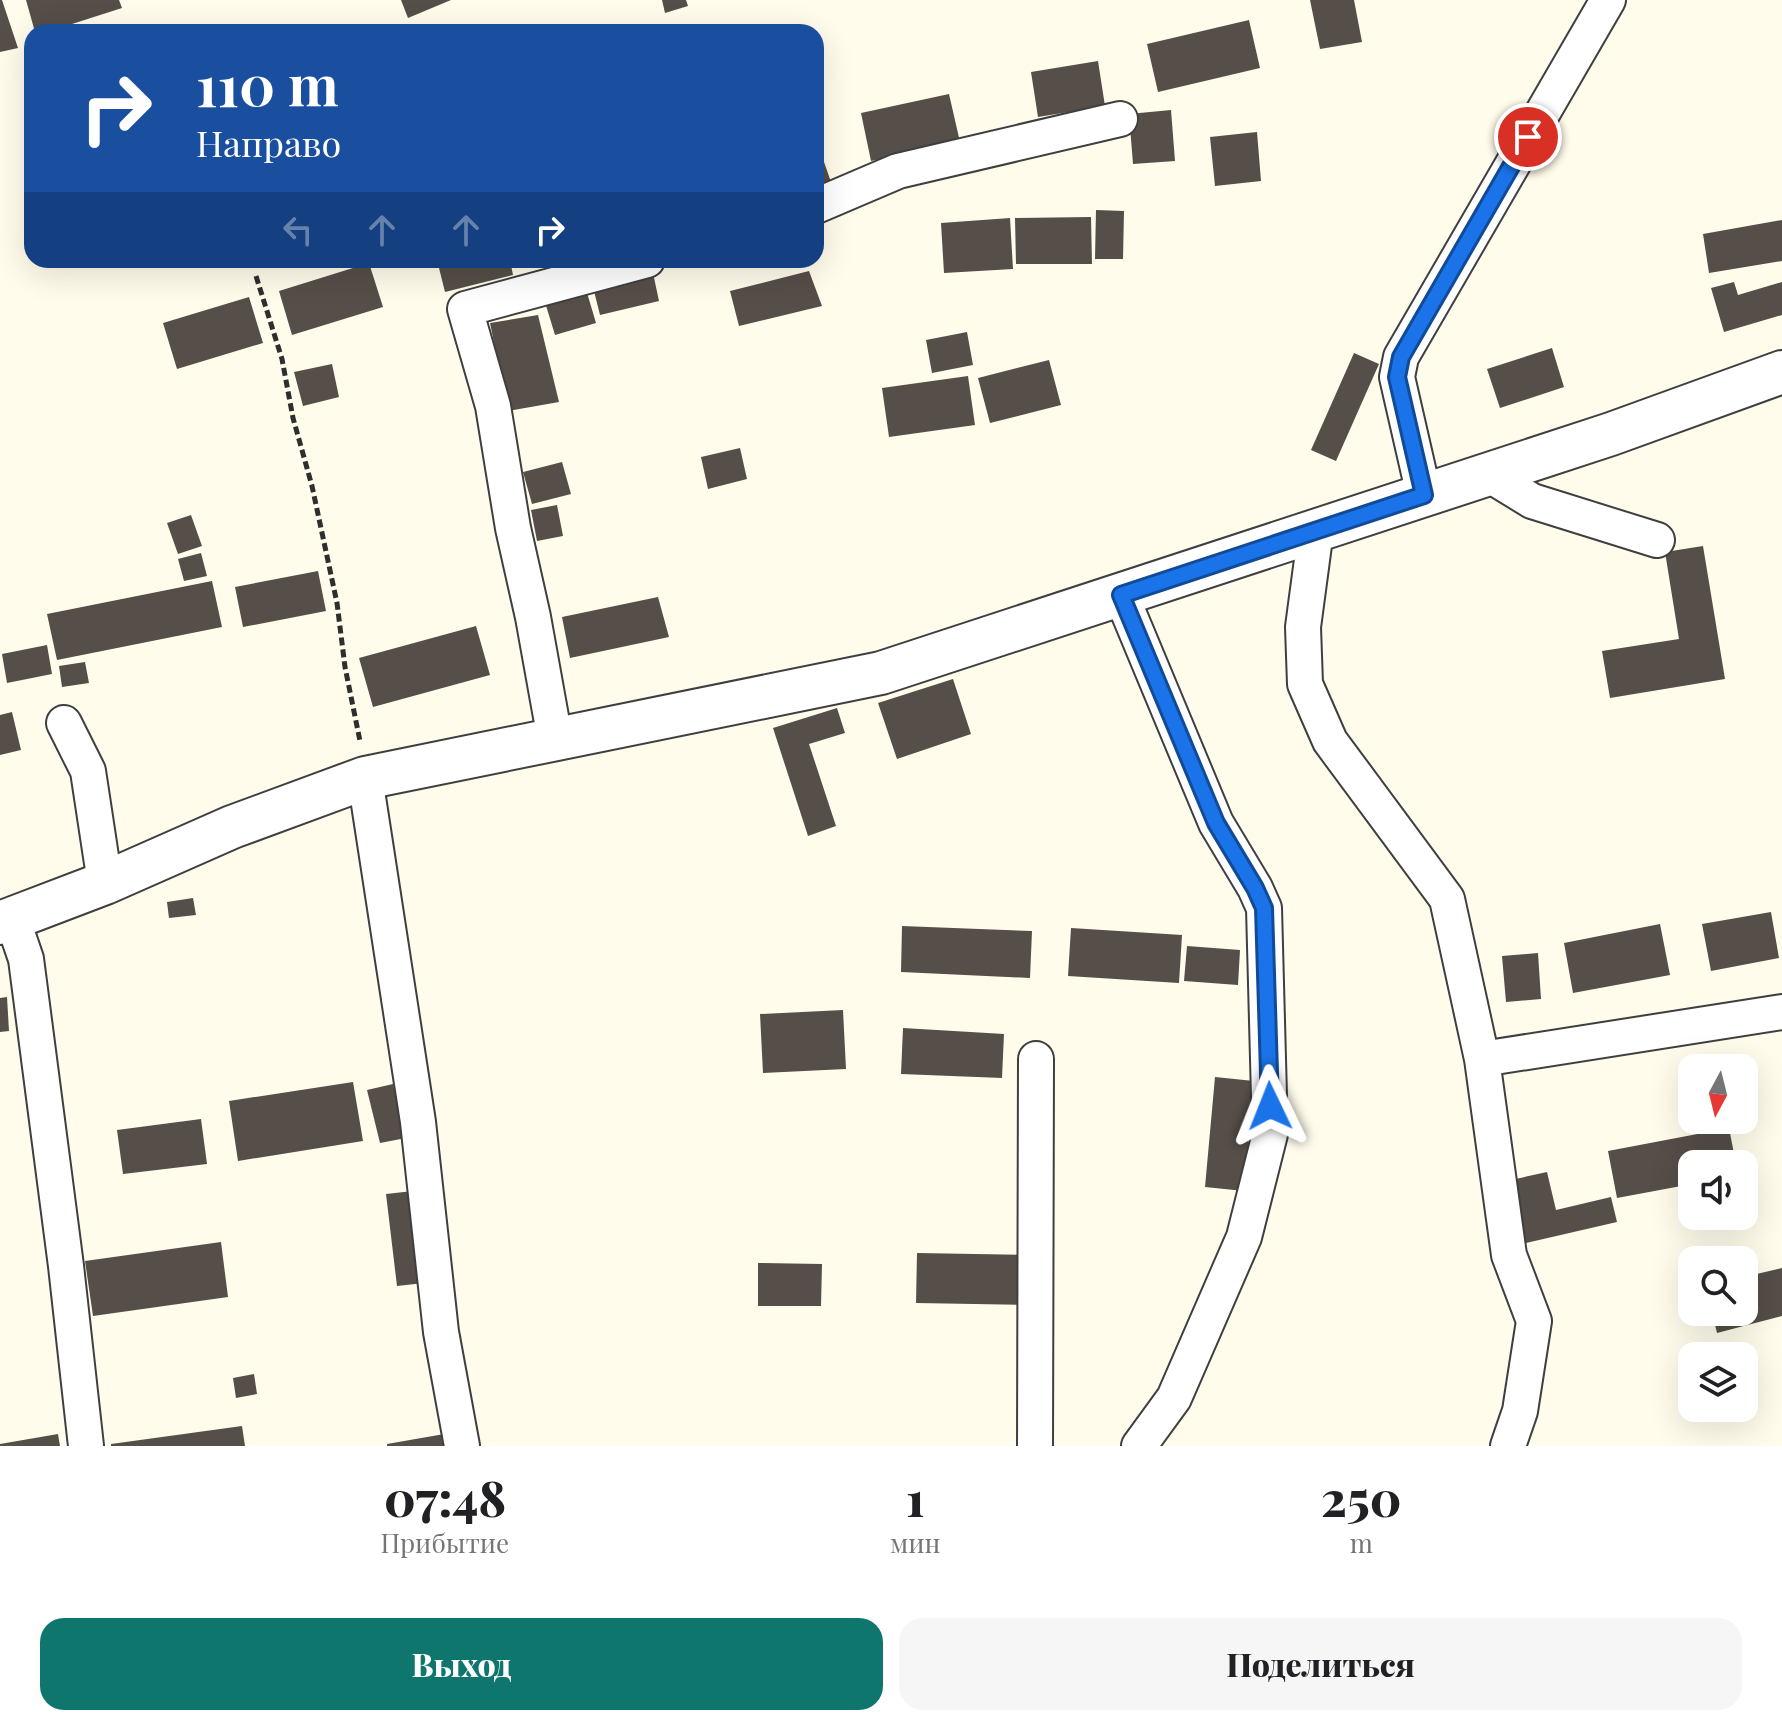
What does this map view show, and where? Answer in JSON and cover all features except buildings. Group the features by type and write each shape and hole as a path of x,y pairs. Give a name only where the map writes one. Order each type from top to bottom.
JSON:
{"street":[{"path":"1424,495 1397,377 1401,357 1608,0"},
{"path":"824,203 898,171 1120,119"},
{"path":"555,739 513,528 493,406 465,309 617,268"},
{"path":"86,1446 26,959 6,921 105,883 232,827 365,778 881,673 1611,434 1782,372"},
{"path":"1488,474 1532,501 1657,540"},
{"path":"1316,530 1303,627 1305,684 1330,741 1447,899 1482,1059 1509,1255 1534,1321 1520,1411 1508,1446"},
{"path":"1121,595 1216,823 1264,908 1270,1134 1244,1237 1174,1398 1139,1446"},
{"path":"64,723 88,771 105,883"},
{"path":"365,778 418,1122 441,1332 462,1446"},
{"path":"1482,1059 1782,1012"},
{"path":"1035,1446 1036,1059"}],"path":[{"path":"256,276 282,359 293,418 312,486 337,603 365,778"}],"route":[{"path":"1270,1106 1264,908 1216,823 1121,595 1424,495 1397,377 1401,357 1528,137"}]}
